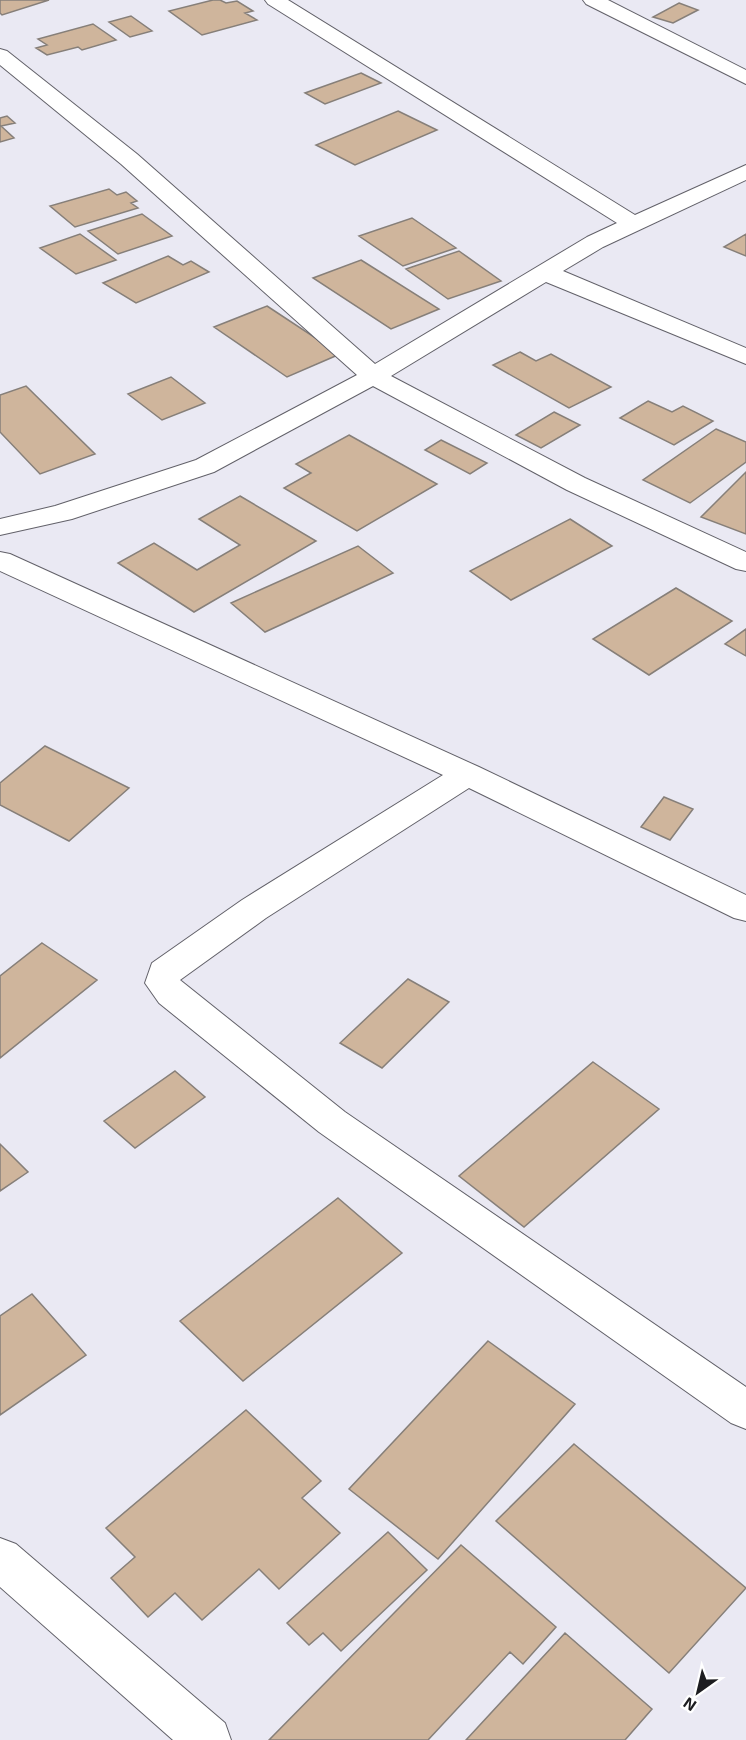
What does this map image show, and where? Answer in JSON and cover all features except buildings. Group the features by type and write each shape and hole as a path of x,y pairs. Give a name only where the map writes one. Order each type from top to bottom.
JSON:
{"street":[{"path":"275,0 633,224"},
{"path":"593,0 746,78"},
{"path":"0,55 129,159 373,376 576,484 746,563"},
{"path":"0,527 62,513 205,466 373,376 595,242 746,172"},
{"path":"546,273 746,357"},
{"path":"0,560 468,774 746,909"},
{"path":"468,774 254,909 164,972 162,983 171,994 332,1122 746,1410"},
{"path":"0,1559 208,1740"}]}
